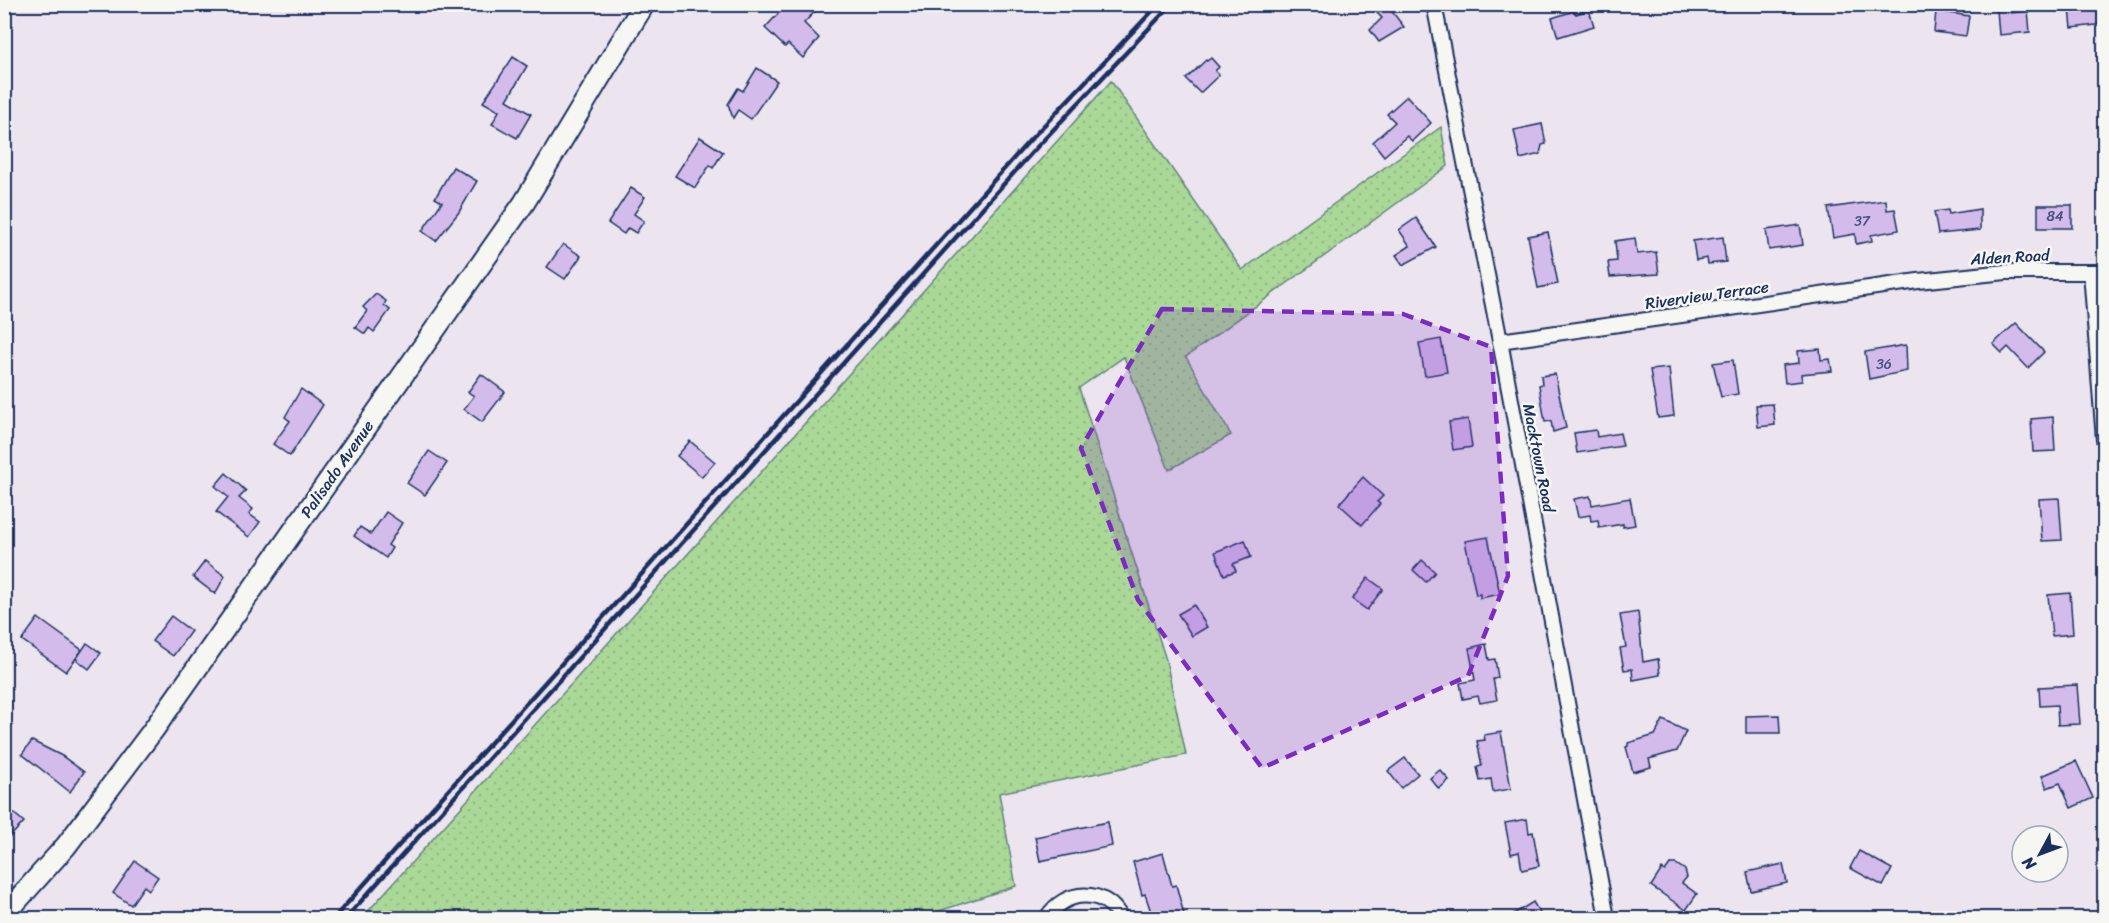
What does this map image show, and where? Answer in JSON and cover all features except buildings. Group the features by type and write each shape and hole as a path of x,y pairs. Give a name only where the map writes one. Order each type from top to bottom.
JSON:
{"main road":[{"name":"Palisado Avenue","path":"4,915 49,867 150,734 506,229 558,150 644,4"}],"street":[{"name":"Macktown Road","path":"1434,4 1500,341 1607,918"},
{"name":"Alden Road","path":"1918,281 2006,272 2098,272"},
{"path":"2098,272 2104,440"},
{"name":"Riverview Terrace","path":"1500,341 1918,281"},
{"path":"1047,918 1067,899 1085,894 1102,899 1117,909 1121,918"}],"highlighted area":[{"path":"1162,309 1403,314 1491,347 1508,576 1468,676 1262,768 1138,600 1081,448"}],"green space":[{"path":"1111,81 1242,270 1441,127 1448,166 1186,357 1231,435 1169,470 1124,357 1079,388 1166,660 1186,755 999,793 1016,886 918,918 362,918"}],"railway":[{"path":"334,918 1030,140 1159,4"},
{"path":"346,918 1037,147 1172,4"}]}
